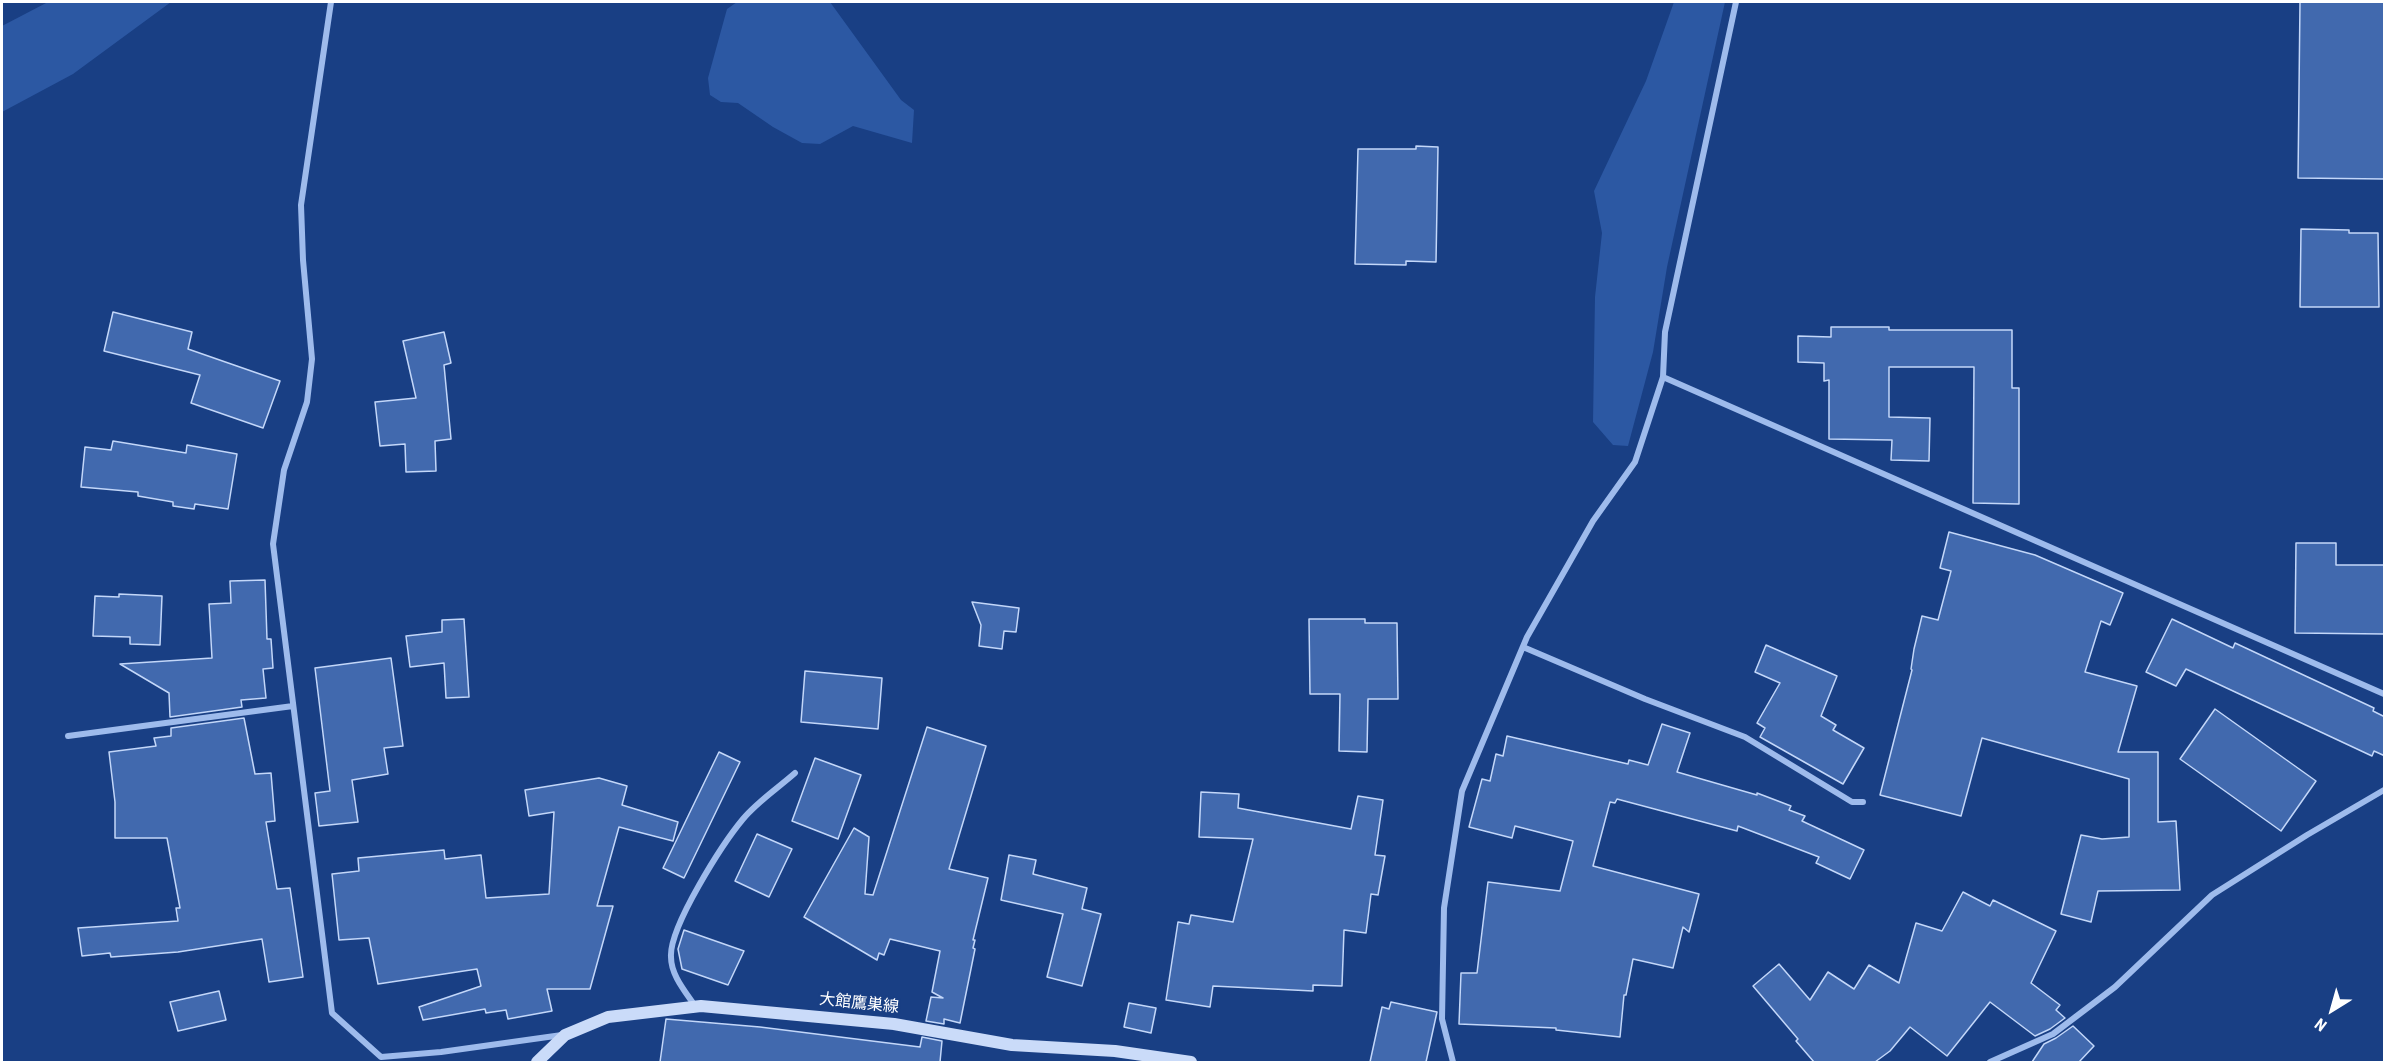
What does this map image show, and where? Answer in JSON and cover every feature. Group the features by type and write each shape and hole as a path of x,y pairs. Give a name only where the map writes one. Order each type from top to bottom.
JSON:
{"main road":[{"name":"大館鷹巣線","path":"537,1062 566,1035 608,1017 695,1007 894,1023 1012,1045 1115,1051 1191,1062"}],"street":[{"path":"331,2 301,205 303,260 312,359 307,402 284,470 273,543 332,1013 381,1057 441,1052 566,1035"},
{"path":"1453,1062 1442,1019 1444,908 1462,791 1523,647 1593,522 1635,462 1663,377 1665,332 1736,2"},
{"path":"1663,377 2385,694"},
{"path":"1523,647 1645,699 1744,737 1852,802 1863,802"},
{"path":"68,736 293,706"},
{"path":"695,1007 675,975 670,956 680,922 705,872 743,818 795,773"},
{"path":"1990,1062 2053,1034 2115,987 2212,895 2307,835 2385,790"}],"shaded area":[{"path":"48,2 171,2 73,74 2,112 2,26"},
{"path":"737,2 830,2 901,100 914,110 912,143 853,126 820,144 802,143 773,127 738,103 721,102 710,95 708,78 727,9"},
{"path":"1674,2 1725,2 1667,267 1653,352 1628,446 1613,445 1593,422 1595,297 1602,233 1594,191 1646,81"}],"building":[{"path":"2300,2 2385,2 2385,179 2298,178"},
{"path":"1416,146 1438,147 1436,262 1406,261 1406,265 1355,264 1358,149 1416,149"},
{"path":"2301,229 2378,233 2379,307 2300,307"},
{"path":"113,312 192,332 188,349 280,381 263,428 191,403 200,375 104,351"},
{"path":"1831,327 1889,327 1889,330 2012,330 2012,388 2019,388 2019,504 1973,503 1974,367 1889,367 1889,417 1930,418 1929,461 1891,460 1892,440 1829,439 1829,380 1824,381 1824,363 1798,362 1798,336 1831,337"},
{"path":"444,332 451,363 444,365 451,439 435,441 436,471 406,472 405,444 380,446 375,402 416,398 403,341"},
{"path":"113,441 186,453 187,445 237,454 228,509 195,504 194,509 173,506 173,502 138,496 138,492 81,487 85,447 111,450"},
{"path":"1949,532 2035,555 2123,593 2110,625 2101,621 2085,672 2137,686 2118,752 2158,752 2158,822 2176,821 2180,890 2098,891 2091,922 2061,914 2081,835 2102,839 2129,837 2129,779 1982,738 1961,816 1880,795 1912,670 1914,649 1922,616 1938,620 1951,571 1940,568"},
{"path":"2296,543 2336,543 2336,565 2385,565 2385,634 2295,633"},
{"path":"265,580 267,639 271,639 273,668 263,669 266,698 241,700 242,707 170,717 169,693 120,664 212,658 209,604 231,603 230,581"},
{"path":"119,594 162,596 160,645 130,644 130,637 93,636 95,596 119,597"},
{"path":"972,602 1019,608 1016,632 1004,631 1002,649 979,646 981,625"},
{"path":"464,619 469,697 446,698 444,663 410,667 406,636 442,632 442,620"},
{"path":"1309,619 1365,619 1365,623 1397,623 1398,699 1368,699 1367,752 1339,751 1340,694 1310,694"},
{"path":"2172,619 2233,648 2235,643 2374,708 2373,711 2385,717 2385,756 2374,751 2372,756 2186,669 2176,686 2146,672"},
{"path":"1766,645 1837,676 1821,716 1836,725 1833,730 1864,748 1843,784 1760,737 1765,728 1757,723 1780,683 1755,672"},
{"path":"391,658 403,746 384,748 388,774 352,780 358,822 319,826 315,793 330,791 315,668"},
{"path":"805,671 882,678 878,729 801,722"},
{"path":"2215,709 2316,781 2281,831 2180,759"},
{"path":"244,718 255,774 271,773 275,821 266,822 277,889 290,888 303,977 269,982 262,939 178,952 111,957 110,953 82,956 78,928 178,921 176,908 180,908 167,838 115,838 115,802 109,752 156,746 154,738 171,736 171,728"},
{"path":"1662,724 1690,733 1677,772 1757,795 1757,793 1791,806 1789,810 1805,816 1802,821 1864,850 1850,879 1816,863 1819,857 1738,826 1737,831 1617,799 1615,803 1610,802 1593,866 1699,894 1689,932 1683,927 1673,968 1633,959 1626,995 1624,995 1620,1037 1556,1030 1556,1028 1459,1024 1461,973 1477,973 1488,882 1560,891 1573,841 1515,826 1512,838 1469,827 1482,779 1490,781 1496,754 1503,756 1507,736 1628,764 1629,760 1648,765"},
{"path":"927,727 986,746 949,869 988,878 973,940 975,940 973,948 975,949 960,1023 944,1019 944,1024 926,1021 931,997 943,998 932,992 940,951 890,939 884,955 879,953 877,960 804,917 854,828 869,837 865,894 873,895"},
{"path":"719,752 740,762 684,878 663,868"},
{"path":"815,758 861,775 838,839 792,821"},
{"path":"599,778 627,786 622,805 678,822 673,841 619,827 597,906 613,906 590,989 547,989 552,1011 508,1019 506,1010 486,1013 485,1009 423,1020 419,1007 481,986 477,969 378,984 369,938 339,940 332,874 359,871 358,858 444,850 445,859 481,855 486,898 549,894 554,812 529,816 525,790"},
{"path":"1201,792 1239,794 1238,808 1351,829 1358,796 1383,800 1375,855 1385,856 1378,895 1371,894 1366,933 1344,930 1342,986 1313,985 1313,991 1213,986 1210,1007 1166,1000 1178,922 1189,924 1191,915 1233,922 1253,839 1199,837"},
{"path":"757,834 792,849 769,897 735,881"},
{"path":"1009,855 1036,860 1033,874 1087,888 1082,909 1101,914 1082,986 1047,977 1063,914 1001,900"},
{"path":"1963,892 1990,906 1993,900 2056,931 2031,983 2060,1005 2056,1010 2065,1018 2050,1029 2035,1036 1990,1002 1947,1056 1910,1027 1890,1051 1875,1062 1814,1062 1796,1041 1798,1039 1753,986 1779,964 1810,1000 1828,972 1854,989 1869,965 1899,983 1916,923 1942,931"},
{"path":"684,930 744,951 728,985 682,969 678,949"},
{"path":"219,991 226,1020 178,1031 170,1002"},
{"path":"1391,1002 1437,1012 1426,1062 1370,1062 1382,1007 1389,1009"},
{"path":"1129,1003 1156,1008 1151,1033 1124,1027"},
{"path":"666,1019 760,1027 920,1047 922,1037 942,1041 940,1062 660,1062"},
{"path":"2073,1026 2094,1046 2079,1062 2032,1062 2044,1044"}]}
